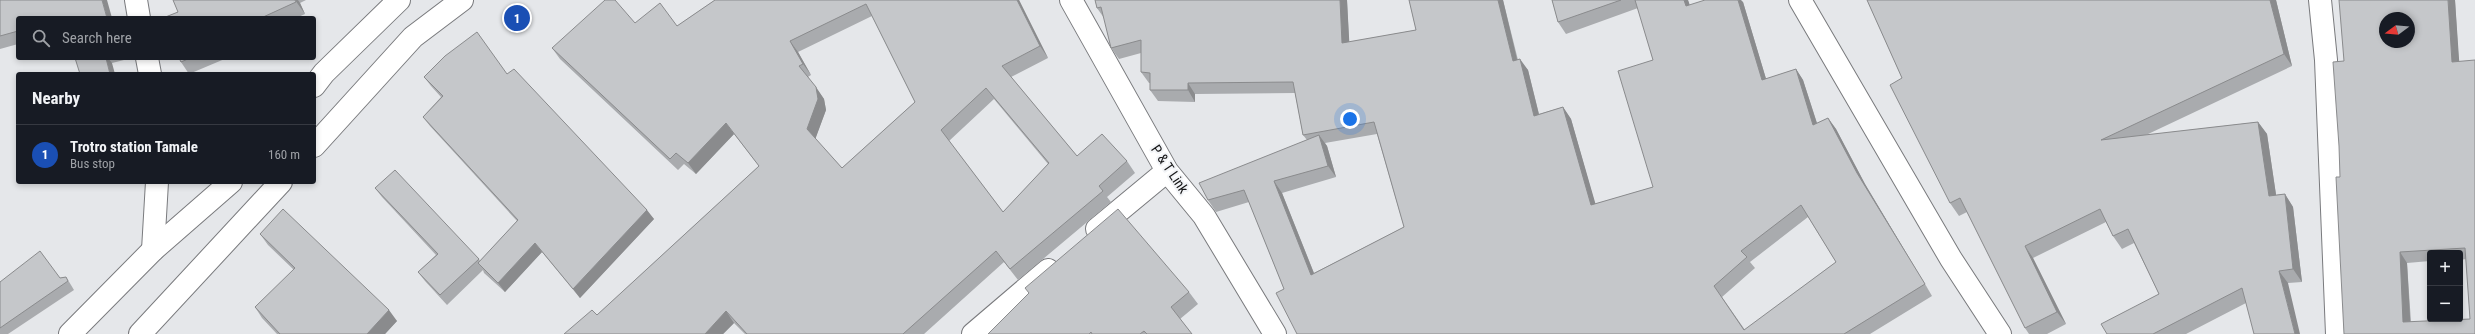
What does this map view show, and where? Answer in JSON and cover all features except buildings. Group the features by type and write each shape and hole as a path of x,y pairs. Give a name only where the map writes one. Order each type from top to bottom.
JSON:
{"main road":[{"path":"136,0 139,16"},
{"path":"316,83 324,73 399,0"},
{"path":"316,144 413,37 462,0"},
{"name":"P & T Link","path":"1071,0 1167,171 1204,216 1275,334"},
{"path":"1800,0 1951,259 2000,334"},
{"path":"2320,0 2326,60 2337,334"},
{"path":"147,60 150,72"},
{"path":"1083,240 1167,171"},
{"path":"153,250 157,184"},
{"path":"70,334 153,250 229,184"},
{"path":"140,334 279,184"},
{"path":"973,334 1065,256"}],"place":[{"name":"Trotro station Tamale","path":"517,18"}]}
